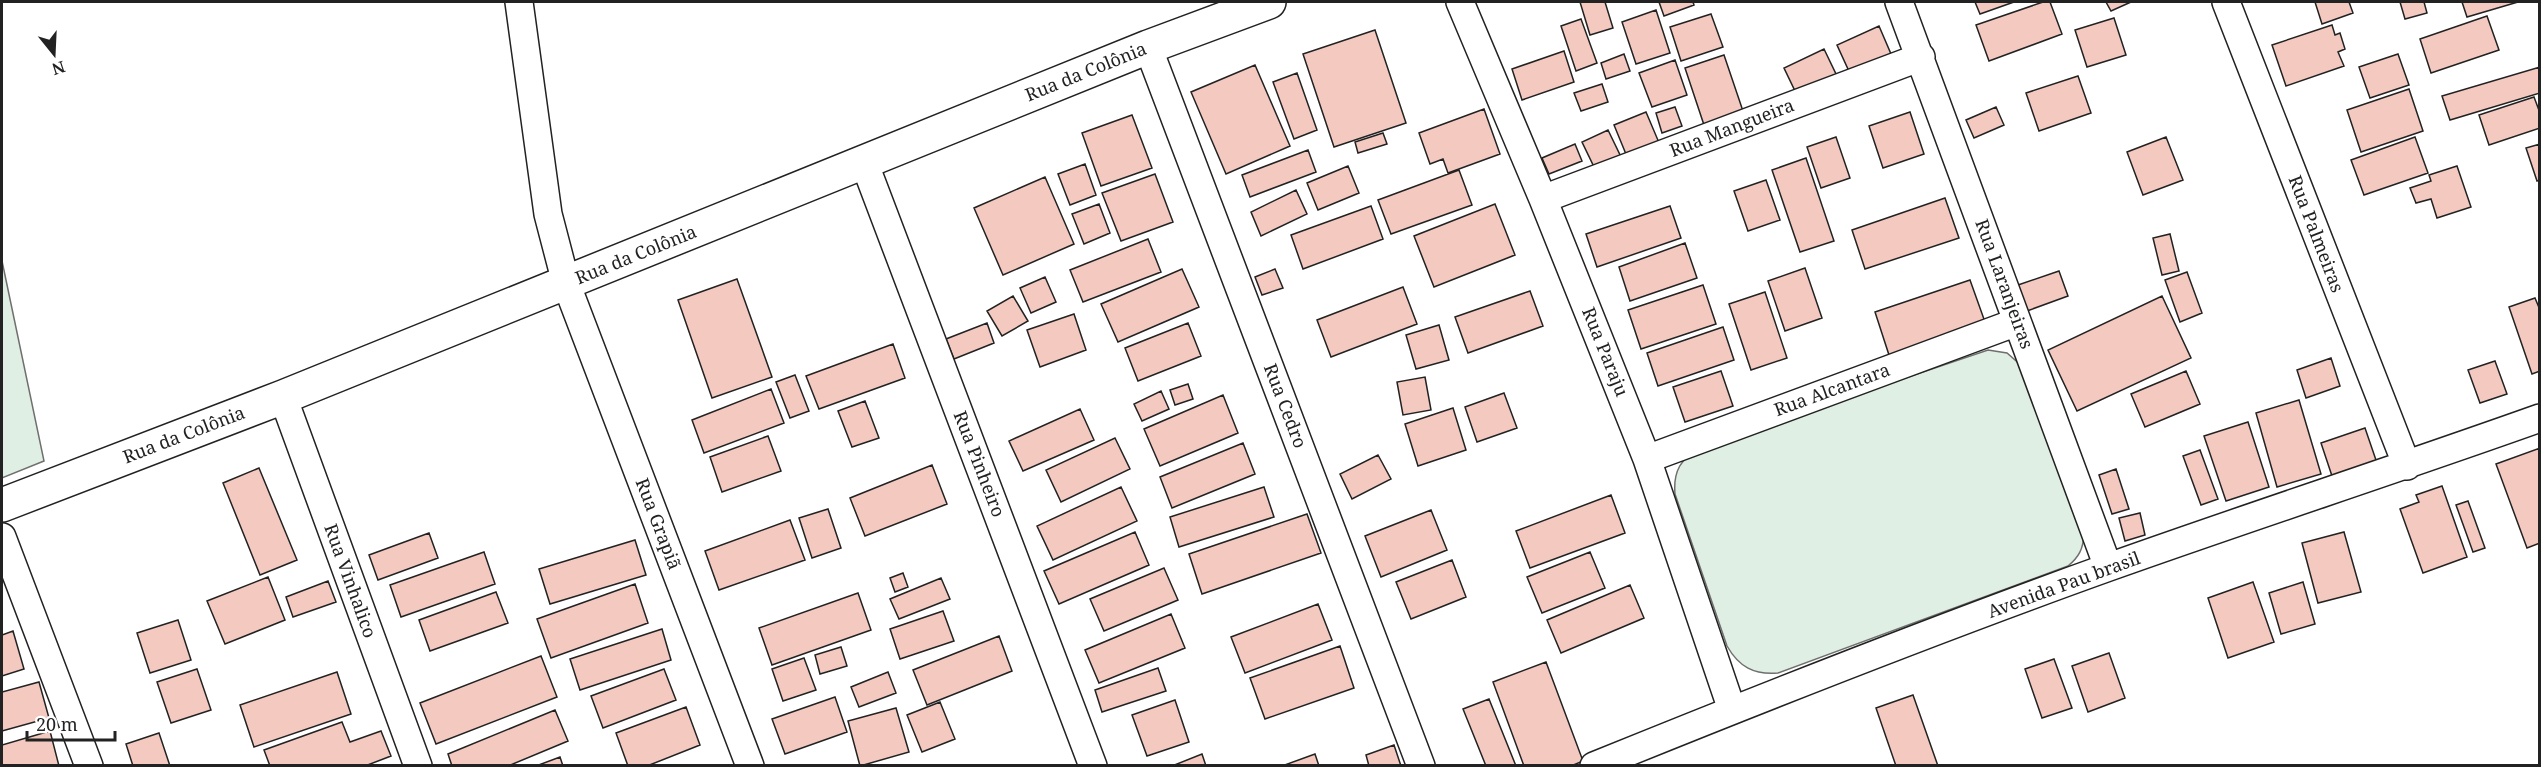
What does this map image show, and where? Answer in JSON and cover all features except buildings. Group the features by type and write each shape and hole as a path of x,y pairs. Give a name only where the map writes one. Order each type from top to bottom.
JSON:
{"main road":[{"name":"Rua da Colônia","path":"2,505 283,397 1148,47 1269,2"}],"street":[{"name":"Rua Grapiã","path":"519,2 548,214 566,283 750,765"},
{"name":"Rua Paraju","path":"1460,2 1543,199 1647,459 1732,710"},
{"name":"Rua Laranjeiras","path":"1899,2 2108,567"},
{"name":"Rua Palmeiras","path":"2226,2 2407,466"},
{"name":"Rua Cedro","path":"1148,47 1421,765"},
{"name":"Rua Mangueira","path":"1543,199 1921,57"},
{"name":"Rua Pinheiro","path":"864,162 1093,765"},
{"name":"Rua Alcantara","path":"1647,459 2017,322"},
{"name":"Rua Vinhalico","path":"283,397 418,765"},
{"name":"Avenida Pau brasil","path":"1594,765 2108,567 2407,466 2540,418"},
{"path":"2,537 90,765"}],"green space":[{"path":"2,261 44,461 2,478"},
{"path":"1988,350 2007,353 2023,367 2084,535 2080,552 2075,559 2068,566 1778,673 1754,671 1742,664 1727,646 1675,494 1675,478 1683,461 1701,447"}]}
